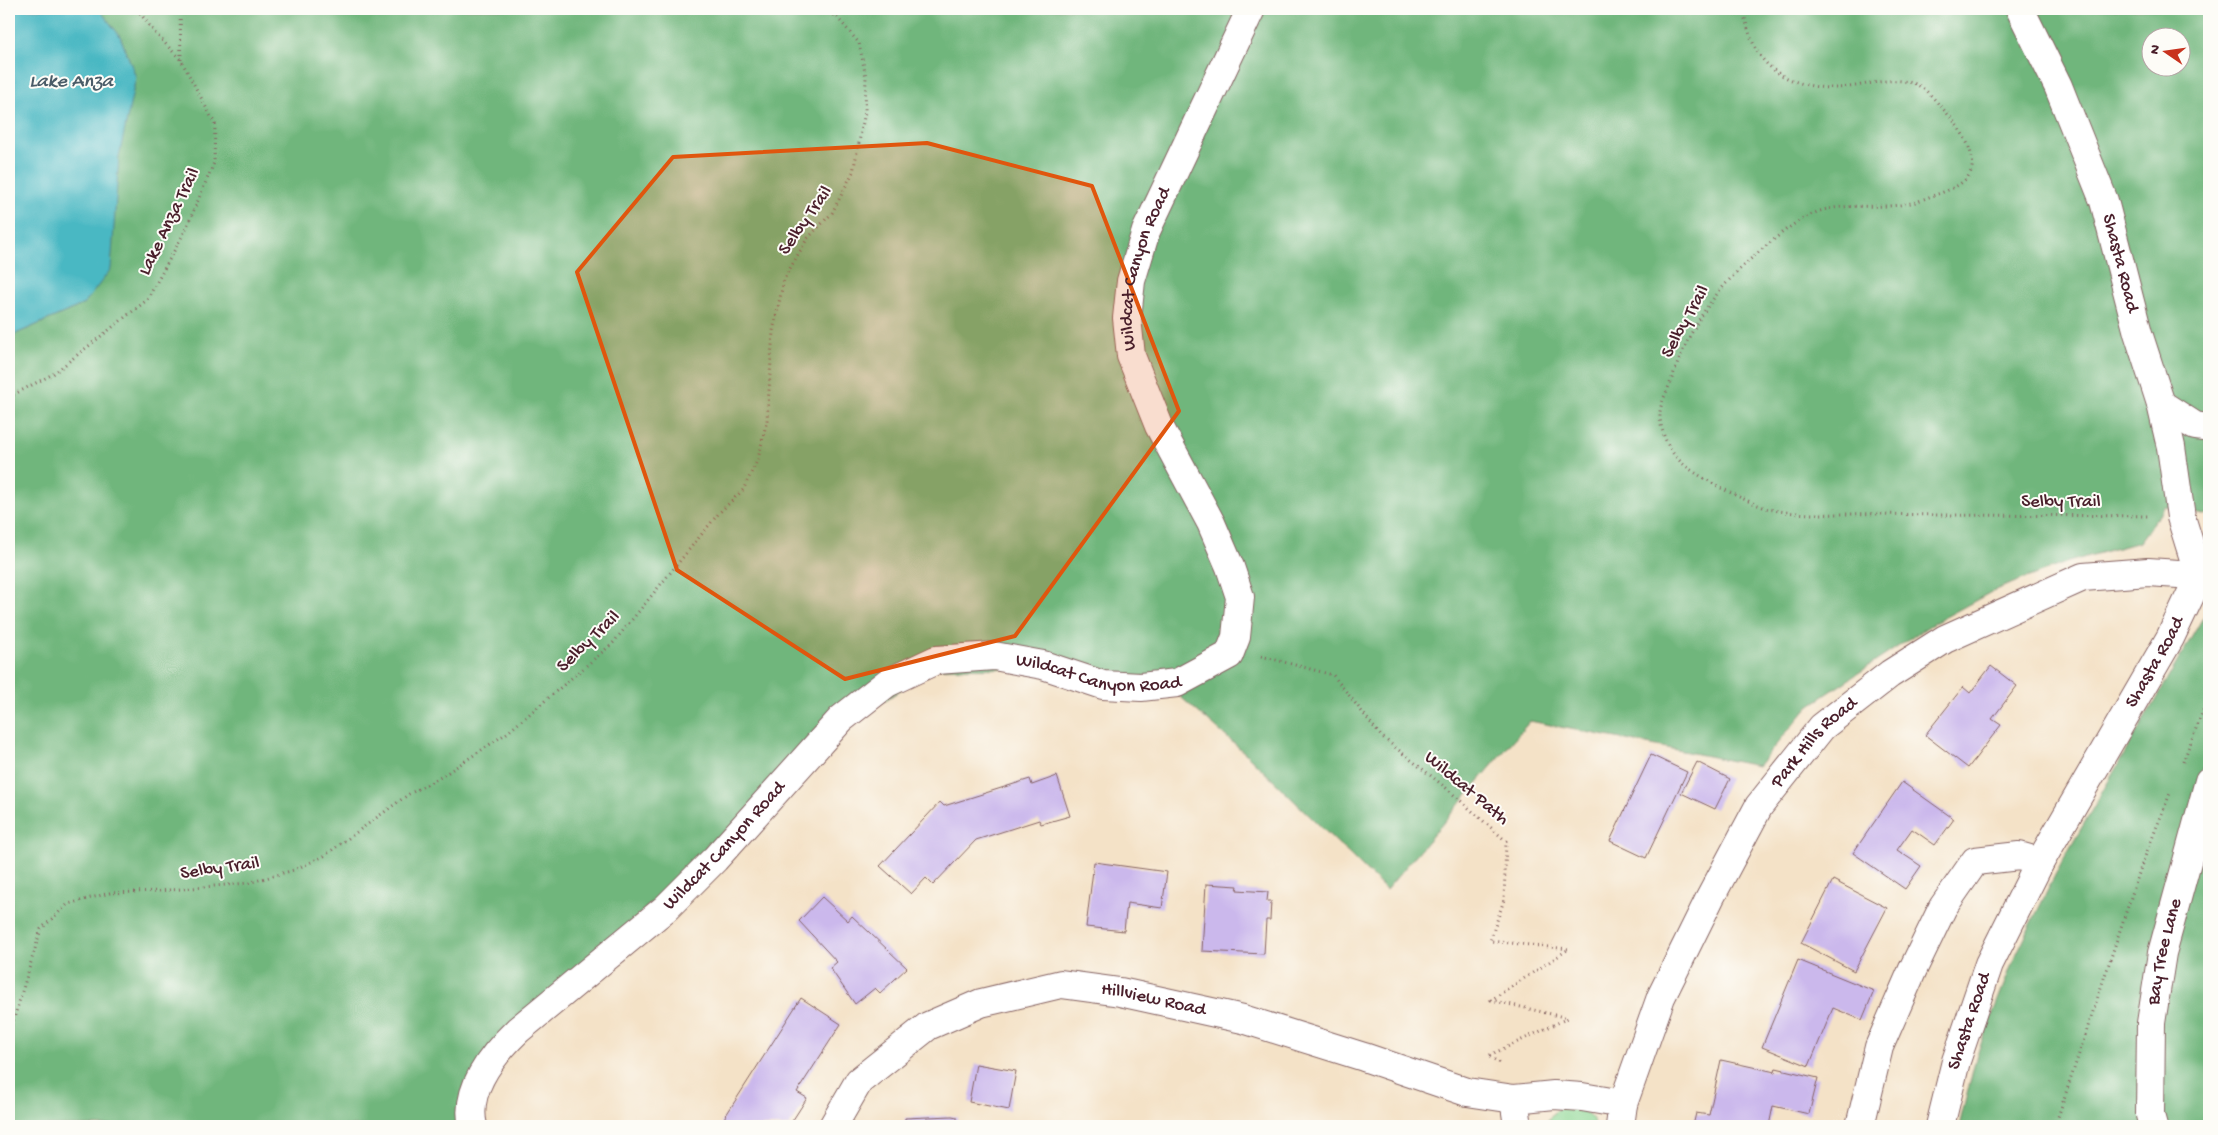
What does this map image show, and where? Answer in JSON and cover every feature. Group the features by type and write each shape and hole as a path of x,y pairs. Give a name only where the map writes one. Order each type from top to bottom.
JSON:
{"street":[{"name":"Wildcat Canyon Road","path":"473,1126 471,1118 472,1100 482,1074 498,1050 518,1030 666,908 715,859 841,719 887,683 936,660 994,656 1043,665 1103,685 1141,687 1177,683 1229,655 1236,637 1240,597 1212,523 1155,417 1131,356 1127,318 1131,281 1146,231 1251,9"},
{"name":"Shasta Road","path":"1940,1126 1956,1061 1989,964 2040,862 2170,638 2206,569 2181,517 2171,447 2161,404 2138,333 2104,201 2058,86 2020,9"},
{"path":"2161,404 2195,426 2209,428"},
{"name":"Park Hills Road","path":"1622,1115 1661,996 1710,898 1759,806 1822,727 1890,674 1944,639 2083,577 2206,569"},
{"name":"Bay Tree Lane","path":"2153,1126 2150,1116 2151,1023 2162,953 2209,781"},
{"path":"1860,1126 1879,1047 1943,906 1975,861 2019,856 2040,862"},
{"name":"Hillview Road","path":"834,1126 858,1081 928,1026 981,1003 1061,984 1120,992 1243,1019 1467,1092 1514,1099 1554,1095 1582,1097 1622,1115"},
{"path":"1514,1099 1518,1126"}],"path":[{"name":"Lake Anza Trail","path":"9,397 53,374 147,300 185,231 214,163 215,124 181,60 155,33 137,9"},
{"path":"180,9 181,60"},
{"name":"Selby Trail","path":"9,1035 42,929 68,904 110,893 159,891 248,883 294,870 324,856 409,794 441,777 507,733 613,643 719,513 743,490 758,459 767,420 773,332 784,278 807,239 832,213 853,172 865,112 866,77 859,43 836,16 813,9"},
{"name":"Selby Trail","path":"1742,9 1759,55 1770,67 1789,80 1810,85 1846,87 1896,80 1916,84 1927,92 1951,116 1967,144 1972,159 1972,167 1966,179 1958,187 1910,204 1824,210 1800,219 1738,268 1706,306 1678,360 1660,411 1661,429 1677,459 1691,470 1739,497 1767,508 1796,513 2181,517"},
{"name":"Wildcat Path","path":"1229,655 1255,655 1333,675 1381,736 1445,787 1506,841 1504,900 1490,941 1570,949 1491,1000 1568,1018 1488,1056 1504,1066"},
{"path":"2181,766 2209,695"},
{"path":"2055,1126 2142,864 2174,784"}],"highlighted area":[{"path":"927,143 1092,186 1179,411 1015,636 845,679 677,570 577,272 673,157"}],"green space":[{"path":"99,9 2208,9 2209,516 2165,507 2139,542 2068,562 1995,590 1929,626 1809,706 1758,766 1530,721 1386,890 1245,753 1175,692 1056,669 933,668 813,749 498,1050 473,1126 9,1126 9,337 84,304 136,77 120,36"},
{"path":"2209,607 2209,1126 1959,1126 1977,1054 2014,959 2059,867"},
{"path":"1563,1107 1587,1113 1596,1126 1544,1126 1553,1113"}],"water":[{"name":"Lake Anza","path":"9,9 99,9 120,36 136,77 119,157 111,269 84,304 9,337"}],"building":[{"path":"1991,666 2017,686 1992,719 2001,725 1968,768 1925,735 1963,687 1970,693"},
{"path":"1651,755 1687,772 1646,858 1610,841"},
{"path":"1697,762 1730,779 1715,809 1681,793"},
{"path":"1057,776 1070,816 1041,824 1039,820 976,840 933,885 926,878 911,894 880,866 940,802 944,806 1030,779 1032,785"},
{"path":"1902,782 1954,819 1935,845 1912,829 1897,850 1921,866 1905,889 1853,853"},
{"path":"1094,862 1167,872 1162,908 1127,903 1124,931 1086,927"},
{"path":"1833,880 1887,908 1854,971 1801,943"},
{"path":"1206,884 1238,886 1237,890 1268,892 1267,901 1271,901 1270,920 1266,920 1264,954 1202,951"},
{"path":"822,897 848,921 852,916 907,968 880,993 875,988 855,1004 830,968 837,962 799,921"},
{"path":"1798,960 1874,991 1862,1020 1833,1008 1809,1066 1762,1047"},
{"path":"801,998 841,1024 797,1092 807,1098 789,1126 727,1126 721,1123"},
{"path":"1721,1060 1775,1072 1776,1068 1818,1078 1809,1114 1773,1106 1769,1126 1693,1126 1696,1113 1709,1115"},
{"path":"976,1064 1016,1071 1009,1110 969,1102"},
{"path":"957,1117 957,1126 905,1126 905,1118"}]}
